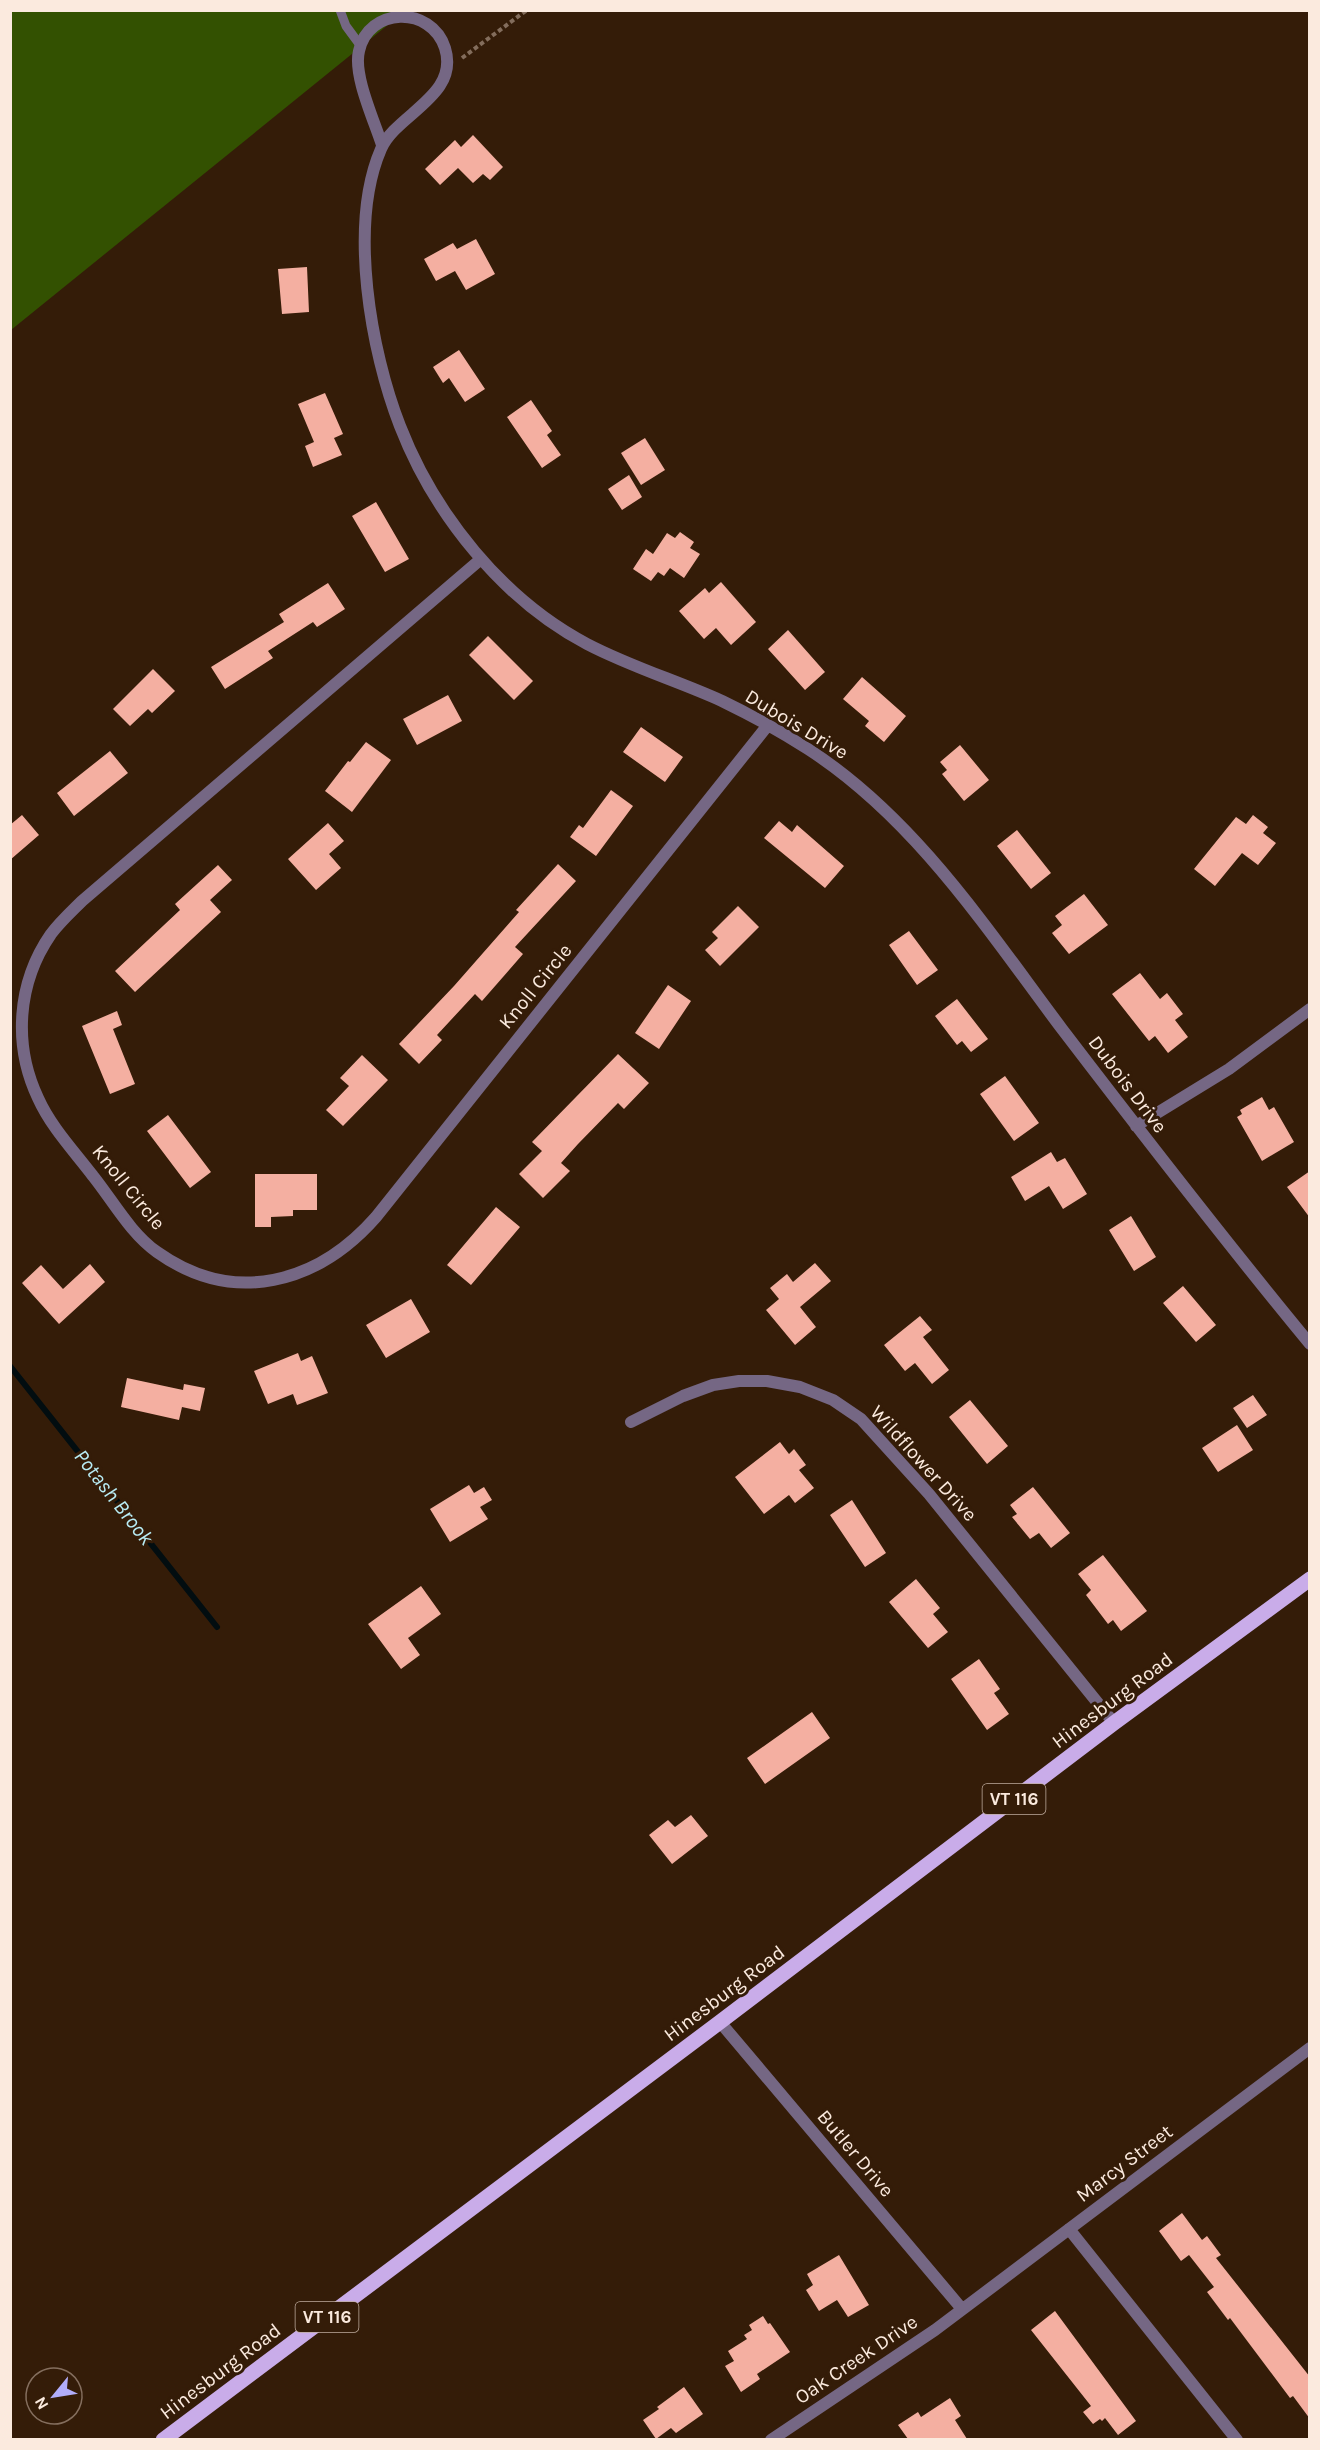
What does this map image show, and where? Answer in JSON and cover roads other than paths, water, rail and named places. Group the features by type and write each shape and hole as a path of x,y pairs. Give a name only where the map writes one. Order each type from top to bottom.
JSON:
{"main road":[{"name":"Hinesburg Road","path":"164,2439 1114,1723 1310,1579"}],"street":[{"path":"410,16 426,23 439,35 446,51 447,69 437,89 382,144 359,74 357,64 360,45 376,24 392,17 410,16"},
{"name":"Dubois Drive","path":"382,144 368,202 366,240 370,310 381,372 403,434 418,465 436,498 481,559 534,608 583,642 721,701 768,725 838,770 864,791 920,846 1206,1217 1310,1344"},
{"name":"Knoll Circle","path":"481,559 82,901 51,935 35,962 22,1008 21,1041 27,1070 38,1098 54,1125 136,1230 156,1251 168,1259 190,1270 212,1277 258,1282 308,1271 324,1263 351,1242 376,1217 768,725"},
{"path":"1136,1126 1237,1064 1310,1009"},
{"name":"Wildflower Drive","path":"631,1422 683,1396 713,1385 739,1381 767,1381 800,1387 833,1400 861,1419 929,1494 1114,1723"},
{"name":"Butler Drive","path":"720,2022 962,2309"},
{"name":"Marcy Street","path":"962,2309 1310,2048"},
{"path":"1069,2229 1237,2439"},
{"name":"Oak Creek Drive","path":"771,2439 899,2355 962,2309"}],"lane":[{"path":"340,10 346,26 360,45"}],"waterway":[{"name":"Potash Brook","path":"10,1366 217,1627"}]}
